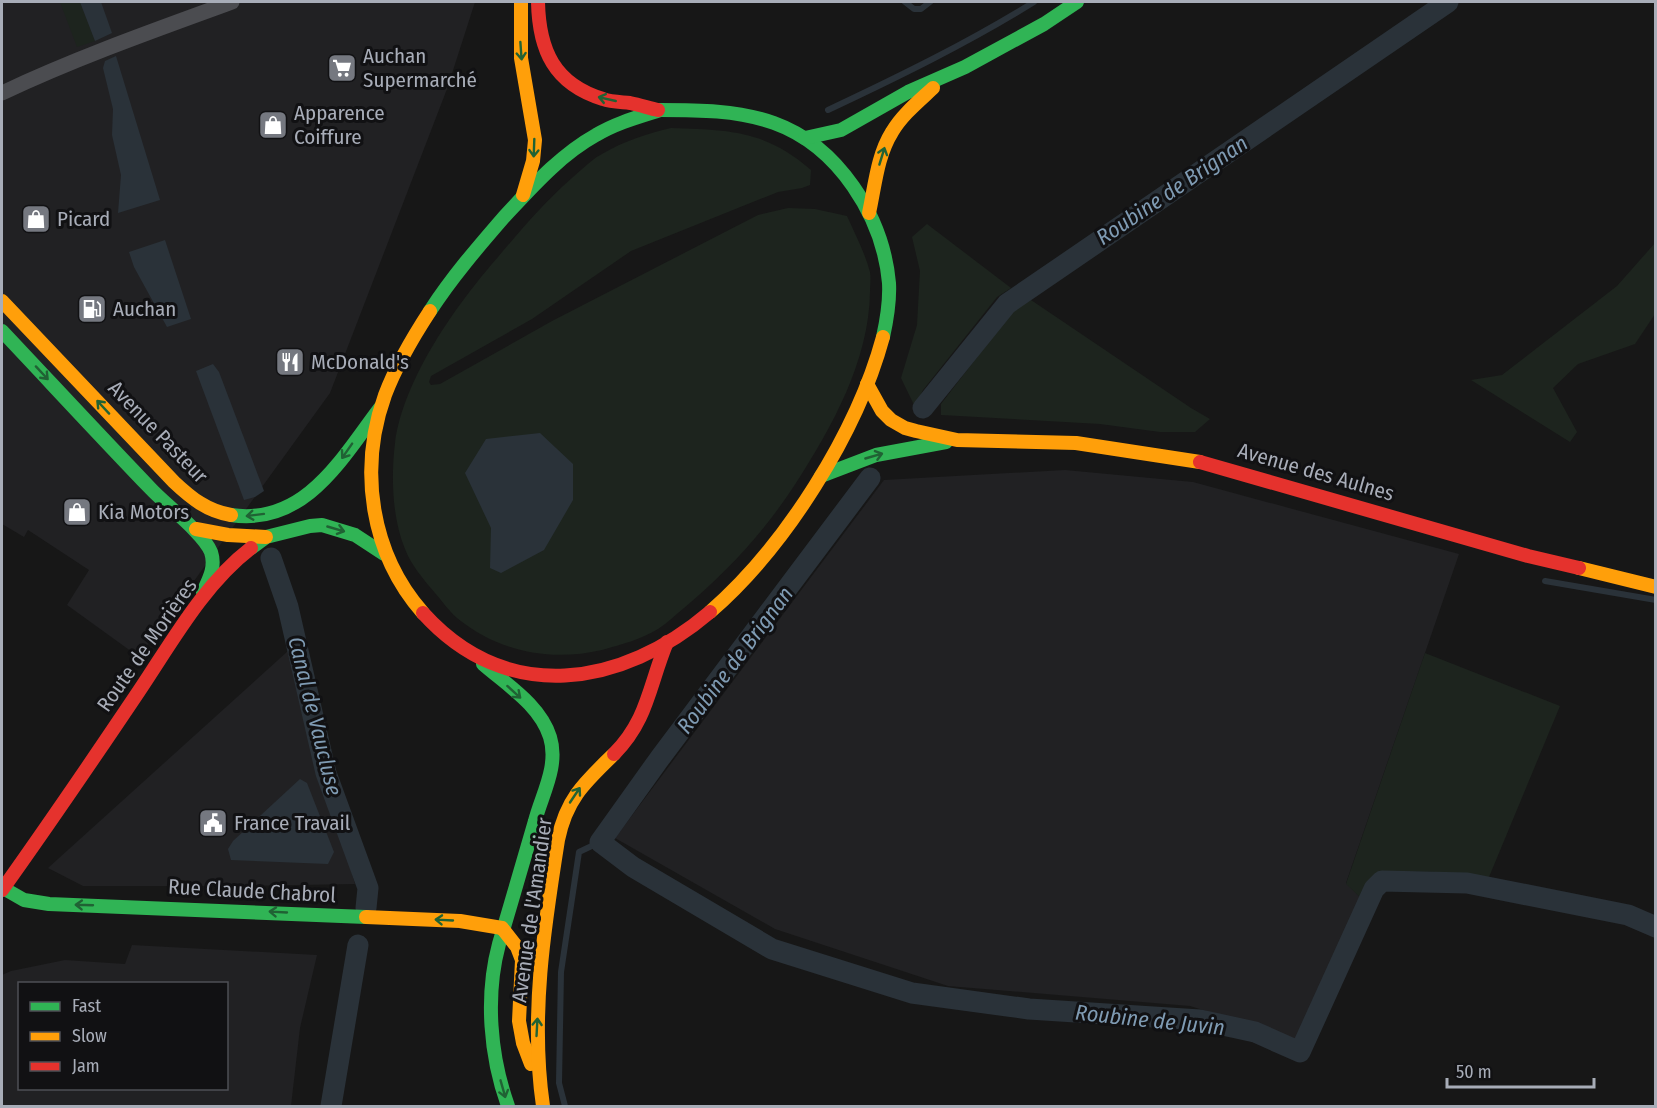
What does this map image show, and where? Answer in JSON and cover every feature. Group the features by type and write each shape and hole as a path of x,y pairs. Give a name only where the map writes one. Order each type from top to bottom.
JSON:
{"main road":[{"path":"521,2 519,19 522,73 535,149 523,196"},
{"path":"538,2 540,38 546,56 561,76 574,87 605,100 660,110 728,112 776,124 805,138 834,164 869,213 886,255 889,307 878,356 851,423 821,476 753,569 696,623 642,656 612,668 583,674 521,672 471,653 439,629 424,616 397,579 384,554 375,523 371,496 375,446 382,405 389,385 432,307 480,243 523,196 558,161 599,133 634,117 660,110"},
{"path":"805,138 841,130 908,92 945,77 1044,24 1077,2"},
{"path":"869,213 887,141 908,111 945,77"},
{"name":"Avenue Pasteur","path":"2,301 59,358 154,462 193,500 225,514 252,517 265,514 309,494 339,462 382,405"},
{"name":"Avenue Pasteur","path":"2,331 152,490 177,515 196,529 205,541 213,561 212,571 198,604"},
{"name":"Avenue des Aulnes","path":"867,384 878,405 891,420 916,431 957,440 1076,443 1213,464 1528,556 1656,587"},
{"name":"Avenue des Aulnes","path":"821,476 876,455 957,440"},
{"name":"Route de Morières","path":"2,889 68,797 198,604 236,560 266,537 322,525 355,535 384,554"},
{"name":"Avenue Pasteur","path":"196,529 228,535 266,537"},
{"name":"Avenue de l'Amandier","path":"543,1107 539,1086 537,1046 539,998 550,896 564,817 571,800 588,777 622,746 635,729 644,713 654,675 667,642"},
{"name":"Avenue de l'Amandier","path":"471,653 516,692 542,719 554,752 552,770 536,816 512,904 502,928 493,972 494,1057 508,1107"},
{"name":"Rue Claude Chabrol","path":"2,889 28,901 49,904 460,921 502,928"},
{"path":"502,928 517,947 522,960 519,1021 523,1043 539,1086"}],"street":[{"path":"2,93 36,76 232,2"}],"shaded area":[{"path":"2,2 475,2 447,89 330,393 139,657 67,605 89,570 28,530 24,537 2,524"},
{"path":"60,2 80,2 95,41 77,47"},
{"path":"80,2 101,2 112,33 95,41"},
{"path":"116,56 160,200 118,213 121,175 112,135 113,109 103,68 105,61"},
{"path":"671,128 729,132 762,140 778,147 811,170 810,185 778,192 631,251 532,319 431,376 429,382 431,385 440,384 552,321 758,215 788,208 815,209 847,216 863,251 870,272 870,292 868,318 856,368 823,439 771,518 730,565 665,624 652,633 631,641 583,653 544,654 508,646 473,630 457,618 422,578 408,555 397,524 393,483 395,443 400,418 420,368 449,320 482,276 538,212 591,161 635,138"},
{"path":"927,224 1011,288 997,297 923,390 915,407 901,378 917,325 920,271 912,237"},
{"path":"165,240 191,319 167,327 134,267 129,252"},
{"path":"1655,243 1655,314 1635,344 1578,364 1553,388 1577,432 1570,442 1471,380 1502,375 1617,286"},
{"path":"1031,300 1210,419 1195,432 1160,432 1100,424 941,415 941,404 1014,309"},
{"path":"213,364 219,372 264,491 244,500 196,371"},
{"path":"540,433 573,464 573,500 544,550 501,573 490,568 491,528 465,473 486,439"},
{"path":"1065,470 1193,482 1459,554 1346,883 1363,900 1295,1044 1256,1026 1190,1006 948,986 775,929 615,838 884,480"},
{"path":"288,651 355,884 83,886 48,868"},
{"path":"1425,653 1560,706 1489,877 1427,872 1393,874 1379,877 1371,883 1363,900 1346,884"},
{"path":"300,779 307,783 334,852 328,864 231,860 228,849 233,841"},
{"path":"132,945 317,955 300,1028 291,1106 2,1106 2,975 11,971 65,960 125,964"}],"waterway":[{"path":"905,2 914,9 921,9 930,2"},
{"path":"828,110 907,72 1034,2"},
{"name":"Roubine de Brignan","path":"923,408 1007,304 1448,2"},
{"name":"Roubine de Juvin","path":"870,478 660,758 600,842 633,867 772,949 912,993 1029,1009 1200,1020 1255,1032 1300,1052 1374,889 1382,881 1467,883 1628,915 1656,927"},
{"name":"Canal de Vaucluse","path":"271,558 288,607 326,773 368,888 366,908"},
{"path":"1545,581 1656,600"},
{"path":"565,1106 559,1083 561,972 579,852 600,842"},
{"name":"Canal de Vaucluse","path":"331,1106 358,945"}],"traffic: fast":[{"path":"805,138 841,130 908,92 965,67 1044,24 1077,2"},
{"path":"660,110 732,113 774,123 818,148 837,166 867,209 878,233 885,258 889,296 883,337"},
{"path":"430,311 456,274 494,228 558,162 604,131 660,110"},
{"path":"2,331 151,489 201,537 211,552 213,563 203,592"},
{"path":"231,515 257,516 280,510 301,499 336,467 380,408"},
{"path":"821,476 876,455 946,442"},
{"path":"251,548 266,537 322,525 355,535 384,554"},
{"path":"483,664 531,705 545,726 552,748 551,769 499,944 492,984 494,1046 497,1067 508,1106"},
{"path":"3,888 24,900 49,904 366,917"}],"traffic: slow":[{"path":"521,2 521,58 535,140 533,161 523,195"},
{"path":"869,213 877,171 887,141 901,120 933,88"},
{"path":"2,301 174,482 200,503 231,515"},
{"path":"423,613 405,590 391,565 374,510 371,481 372,452 385,395 405,352 430,311"},
{"path":"710,612 765,555 815,486 856,411 883,337"},
{"path":"867,384 882,411 891,420 916,431 957,440 1076,443 1200,462"},
{"path":"196,529 228,535 266,537"},
{"path":"1579,568 1656,587"},
{"path":"543,1106 539,1073 538,1006 544,939 558,840 566,813 578,792 614,754"},
{"path":"366,917 460,921 502,928"},
{"path":"502,928 517,947 522,960 519,1021 523,1043 531,1064"}],"traffic: jam":[{"path":"538,2 539,19 546,50 552,63 572,84 603,99 658,110"},
{"path":"1200,462 1528,556 1579,568"},
{"path":"2,890 189,615 218,579 251,548"},
{"path":"423,613 456,643 491,663 528,673 565,676 603,670 640,657 676,637 710,612"},
{"path":"614,754 641,715 667,642"}],"place":[{"name":"Auchan Supermarché","path":"342,68"},
{"name":"Apparence Coiffure","path":"273,125"},
{"name":"Picard","path":"36,219"},
{"name":"Auchan","path":"92,309"},
{"name":"McDonald's","path":"290,362"},
{"name":"Kia Motors","path":"77,512"},
{"name":"France Travail","path":"213,823"}]}
